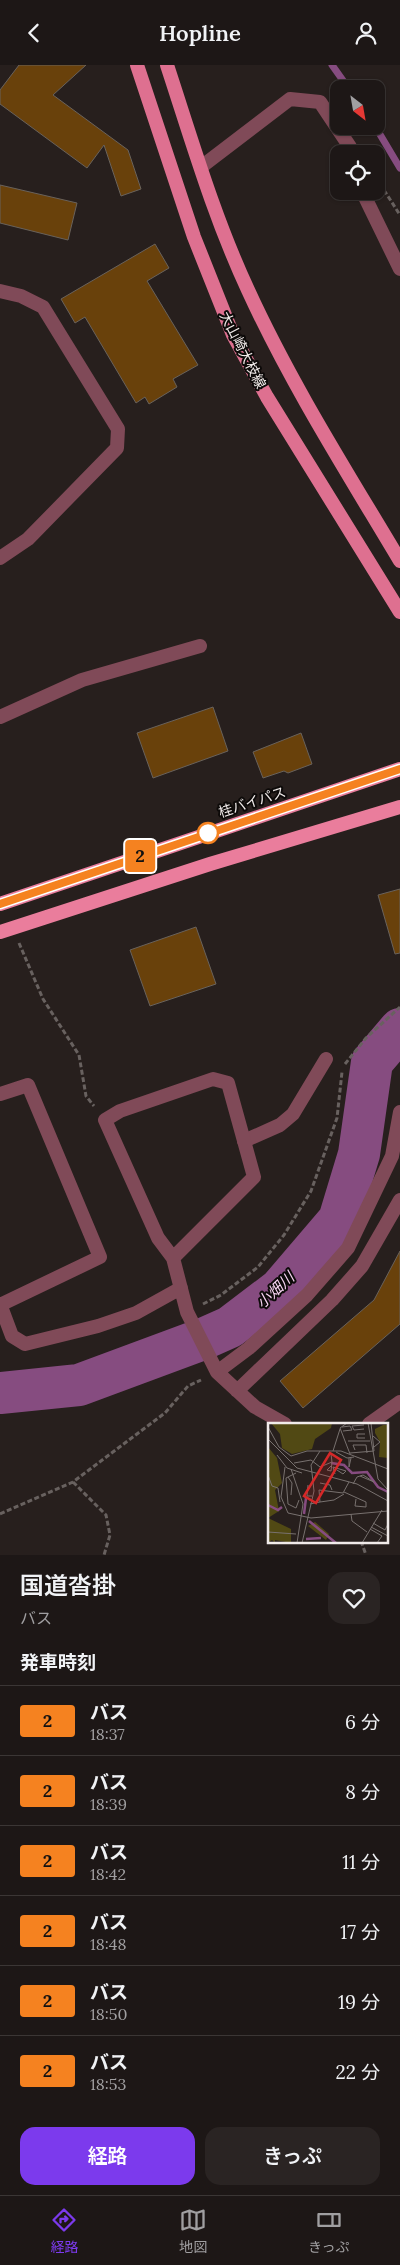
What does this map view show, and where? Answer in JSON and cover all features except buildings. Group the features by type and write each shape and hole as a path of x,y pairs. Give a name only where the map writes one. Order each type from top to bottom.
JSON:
{"highway":[{"name":"桂バイパス","path":"0,904 400,769"},
{"path":"6,930 210,864 400,807"}],"main road":[{"name":"大山崎大枝線","path":"137,65 194,237 233,335 267,397 400,612"},
{"path":"166,65 218,221 244,282 290,375 400,561"}],"street":[{"path":"200,167 290,99 320,102 349,145"},
{"path":"366,200 400,269"},
{"path":"0,291 21,296 43,307 118,429 117,448 28,539 0,558"},
{"path":"0,717 82,680 200,646"},
{"path":"244,1141 280,1125 292,1114 326,1059"},
{"path":"173,1258 254,1177 228,1083 213,1079 120,1111 105,1120 158,1238 173,1258 187,1312 214,1367 255,1407 283,1423"},
{"path":"0,1093 28,1085 100,1257 0,1305 12,1336 26,1344 98,1327 136,1313 181,1288"},
{"path":"214,1367 249,1348 307,1295 348,1248 392,1156 400,1112"},
{"path":"237,1391 332,1301 362,1266 400,1200"},
{"path":"371,1423 400,1402"}],"path":[{"path":"385,191 400,215"},
{"path":"6,930 43,999 79,1055 86,1096 105,1120"},
{"path":"187,1312 221,1295 258,1267 284,1235 311,1191 337,1117 342,1068 366,1038 400,1007"},
{"path":"0,1514 73,1481 165,1413 188,1386 214,1367"},
{"path":"73,1481 106,1515 110,1535 104,1555"},
{"path":"362,1543 366,1555"}],"waterway":[{"path":"332,65 343,80"},
{"path":"380,135 400,168"},
{"name":"小畑川","path":"0,1393 79,1385 203,1339 230,1327 280,1289 339,1220 359,1154 372,1062 400,1029"}],"bus line":[{"name":"2","path":"0,904 400,769"}]}
